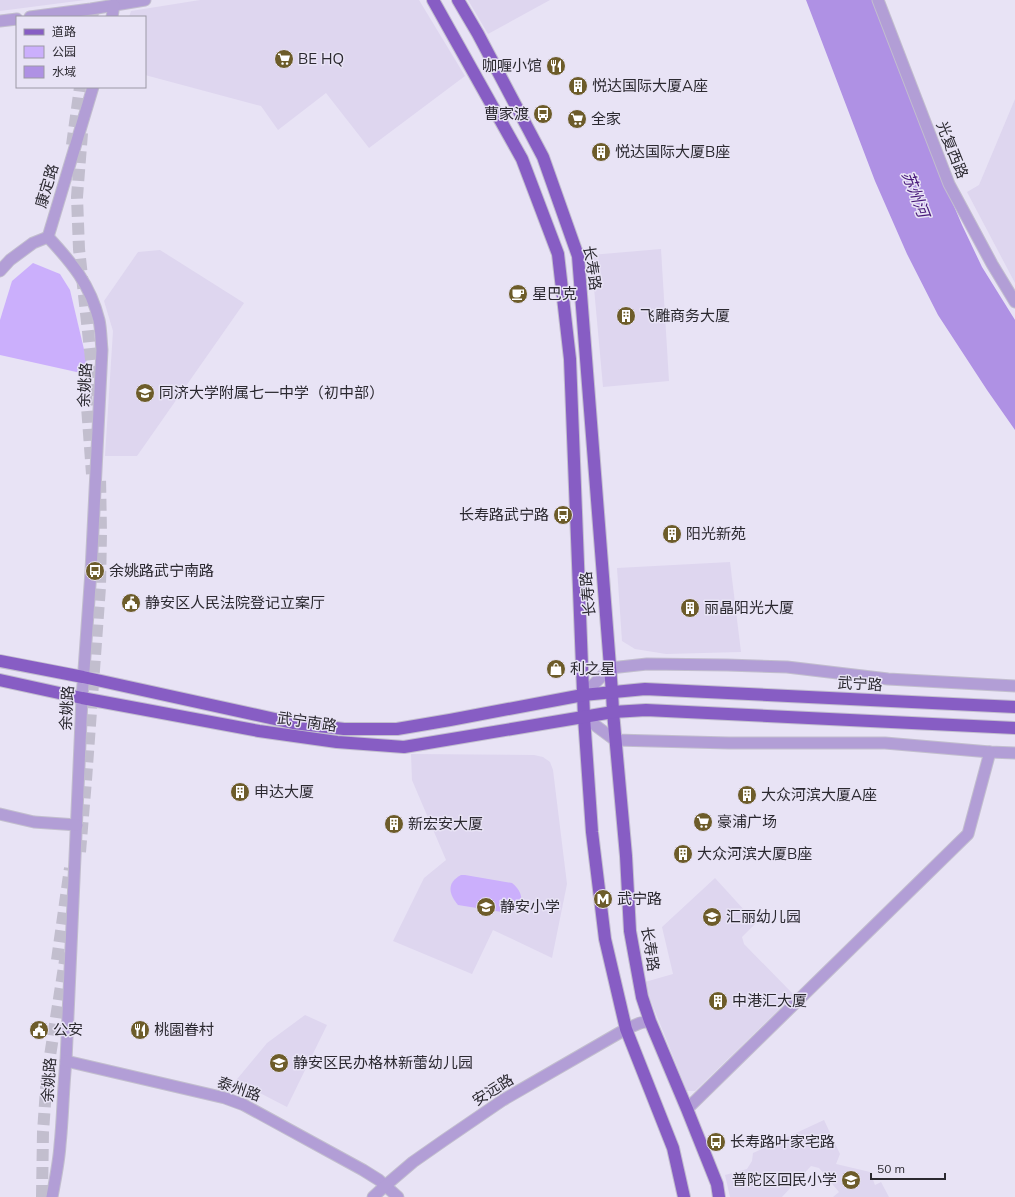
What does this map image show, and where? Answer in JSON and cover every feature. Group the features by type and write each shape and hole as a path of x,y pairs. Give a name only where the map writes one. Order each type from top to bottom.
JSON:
{"main road":[{"name":"长寿路","path":"433,0 522,159 558,254 570,359 584,717 592,832 604,931 626,1029 673,1148 684,1197"},
{"name":"长寿路","path":"458,0 478,34 542,157 578,256 615,740 626,856 630,931 645,1022 687,1109 717,1184 720,1197"},
{"name":"武宁南路","path":"0,661 83,677 292,723 344,729 397,729 583,695"},
{"name":"武宁南路","path":"0,680 82,698 267,732 337,742 404,747 613,712"},
{"name":"武宁路","path":"583,695 646,689 1015,707"},
{"path":"613,712 646,710 1015,728"}],"street":[{"path":"37,16 145,0"},
{"name":"光复西路","path":"878,0 949,184 992,264 1015,302"},
{"path":"112,16 114,5"},
{"path":"0,21 16,19"},
{"name":"康定路","path":"48,237 94,88"},
{"path":"0,271 10,260 33,243 48,237"},
{"name":"余姚路","path":"48,237 78,272 91,295 100,321 102,350 91,571 83,677 66,1061 57,1174 52,1197"},
{"path":"583,695 610,668 647,664 780,667 888,679 1015,686"},
{"path":"584,717 615,740 729,743 885,743 990,752 1015,752"},
{"path":"687,1109 968,834 990,752"},
{"path":"0,814 34,822 77,825"},
{"name":"安远路","path":"373,1197 414,1162 503,1100 626,1029 645,1022"},
{"name":"泰州路","path":"66,1061 225,1098 244,1105 363,1170 386,1185 398,1197"}],"shaded area":[{"path":"0,0 85,0 0,11"},
{"path":"200,0 419,0 465,76 369,148 326,93 278,130 261,106 146,75 146,16 129,16 131,11"},
{"path":"468,0 550,0 488,34"},
{"path":"1015,99 1015,283 967,192 979,185"},
{"path":"661,249 669,381 603,387 591,255"},
{"name":"同济大学附属七一中学（初中部）","path":"160,250 244,303 137,456 105,456 113,331 104,301 138,252"},
{"path":"730,562 741,652 666,654 635,649 622,641 617,568"},
{"path":"411,754 534,755 543,757 550,762 553,770 567,884 552,958 493,930 472,974 393,941 424,878 446,860 412,780"},
{"path":"715,878 756,923 742,937 744,944 794,995 695,1091 687,1091 648,994 645,982 673,974 662,927"},
{"name":"静安区民办格林新蕾幼儿园","path":"305,1015 327,1025 287,1107 256,1091 233,1084 267,1043"},
{"path":"824,1120 840,1154 836,1164 870,1172 875,1185 881,1182 889,1197 833,1197 839,1192 819,1168 811,1166 782,1197 730,1197 725,1175 747,1169 752,1161 753,1153"}],"green space":[{"path":"33,263 60,274 70,290 90,375 0,355 0,320 12,281"},
{"path":"461,875 512,883 519,891 521,896 518,908 508,913 458,905 450,889 456,878"}],"water":[{"name":"苏州河","path":"806,0 872,0 932,154 962,225 982,267 1015,320 1015,430 938,315 907,254 875,181"}],"tunnel":[{"path":"92,16 96,0"},
{"path":"72,145 80,88"},
{"path":"82,133 77,197 79,249 96,405"},
{"path":"86,393 92,474"},
{"path":"80,852 100,587 100,476"},
{"path":"57,960 70,868"},
{"path":"42,1197 43,1132 47,1075 67,948"}],"place":[{"name":"BE HQ","path":"284,59"},
{"name":"咖喱小馆","path":"556,66"},
{"name":"悦达国际大厦A座","path":"578,86"},
{"name":"曹家渡","path":"543,114"},
{"name":"全家","path":"577,119"},
{"name":"悦达国际大厦B座","path":"601,152"},
{"name":"星巴克","path":"518,294"},
{"name":"飞雕商务大厦","path":"626,316"},
{"name":"同济大学附属七一中学（初中部）","path":"145,393"},
{"name":"长寿路武宁路","path":"563,515"},
{"name":"阳光新苑","path":"672,534"},
{"name":"余姚路武宁南路","path":"95,571"},
{"name":"静安区人民法院登记立案厅","path":"131,603"},
{"name":"丽晶阳光大厦","path":"690,608"},
{"name":"利之星","path":"556,669"},
{"name":"申达大厦","path":"240,792"},
{"name":"大众河滨大厦A座","path":"747,795"},
{"name":"豪浦广场","path":"703,822"},
{"name":"新宏安大厦","path":"394,824"},
{"name":"大众河滨大厦B座","path":"683,854"},
{"name":"武宁路","path":"603,899"},
{"name":"静安小学","path":"486,907"},
{"name":"汇丽幼儿园","path":"712,917"},
{"name":"中港汇大厦","path":"718,1001"},
{"name":"公安","path":"39,1030"},
{"name":"桃園眷村","path":"140,1030"},
{"name":"静安区民办格林新蕾幼儿园","path":"279,1063"},
{"name":"长寿路叶家宅路","path":"716,1142"},
{"name":"普陀区回民小学","path":"851,1180"}]}
